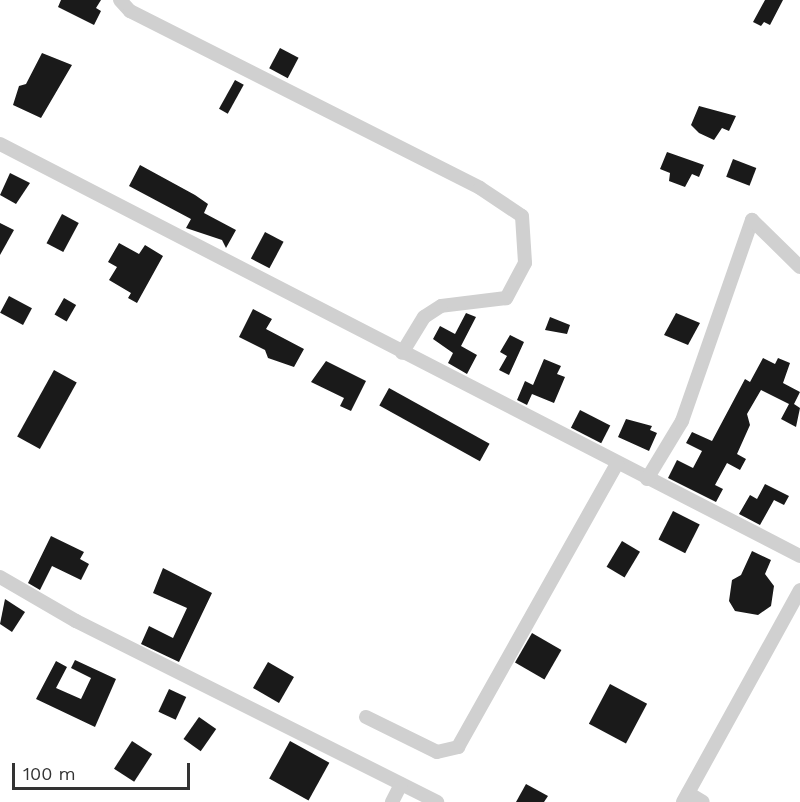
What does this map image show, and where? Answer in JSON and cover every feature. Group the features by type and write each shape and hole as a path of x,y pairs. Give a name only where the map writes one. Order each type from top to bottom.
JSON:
{"street":[{"path":"120,0 130,12 480,188 522,216 525,263 506,298 441,306 424,317 402,353"},
{"path":"0,144 617,464 800,556"},
{"path":"647,479 682,421 753,220 800,267"},
{"path":"366,717 437,752 458,747 617,464"},
{"path":"0,577 76,621 437,802"},
{"path":"703,802 686,798 800,590"},
{"path":"392,802 401,784"}],"building":[{"path":"61,0 101,0 96,8 101,11 94,25 58,7"},
{"path":"765,0 783,0 770,25 764,22 761,26 753,22"},
{"path":"280,48 299,58 288,78 269,68"},
{"path":"42,53 72,65 41,118 13,105 19,86 26,84"},
{"path":"235,80 244,85 228,114 219,109"},
{"path":"699,106 736,116 729,131 722,128 714,140 699,133 691,125"},
{"path":"667,152 704,165 699,177 692,174 685,187 669,181 670,173 660,169"},
{"path":"733,159 756,168 750,186 726,177"},
{"path":"140,165 195,195 208,204 204,213 236,230 226,248 222,240 186,228 191,219 129,186"},
{"path":"10,173 30,183 16,204 0,195"},
{"path":"62,214 79,223 63,252 47,243"},
{"path":"0,223 14,230 0,255"},
{"path":"265,232 284,242 269,268 251,258"},
{"path":"119,243 139,254 145,245 163,256 137,303 128,298 131,293 109,280 117,267 108,262"},
{"path":"9,296 32,308 23,325 0,313"},
{"path":"64,298 76,305 67,321 54,314"},
{"path":"253,309 272,319 266,329 304,349 294,367 268,358 265,350 239,337"},
{"path":"466,313 476,317 461,346 477,355 467,374 448,363 453,353 433,339 440,326 455,334"},
{"path":"676,313 700,323 688,345 664,335"},
{"path":"550,317 570,325 567,334 545,330"},
{"path":"510,335 524,342 509,375 499,370 507,356 500,352"},
{"path":"763,358 775,364 778,358 790,363 783,383 800,392 794,404 800,408 796,427 781,419 789,404 761,390 747,414 750,425 737,454 746,459 740,470 727,463 715,485 723,489 716,502 668,478 677,460 693,468 702,451 686,443 692,432 712,441 745,379 750,382"},
{"path":"544,359 561,366 557,374 565,377 554,403 532,394 527,405 517,400 525,381 533,385"},
{"path":"326,361 366,381 351,411 340,406 344,398 311,382"},
{"path":"54,370 77,383 40,449 17,436"},
{"path":"389,388 490,444 480,461 379,405"},
{"path":"580,410 610,425 601,443 571,428"},
{"path":"626,419 652,426 650,430 657,433 649,451 618,437"},
{"path":"765,484 789,496 784,505 774,500 760,525 739,514 750,495 757,499"},
{"path":"673,511 700,525 685,553 658,540"},
{"path":"51,536 84,552 80,559 89,564 81,580 52,566 40,590 28,583"},
{"path":"622,541 640,552 625,578 607,567"},
{"path":"752,551 771,560 765,574 774,586 771,606 758,615 735,611 729,601 732,580 741,575"},
{"path":"163,568 212,593 179,662 141,644 149,626 173,638 187,608 153,593"},
{"path":"5,599 25,612 12,632 0,624"},
{"path":"532,633 561,650 544,679 515,662"},
{"path":"75,660 116,679 95,727 36,699 56,661 67,667 56,688 81,699 91,678 71,668"},
{"path":"268,662 294,677 279,703 253,688"},
{"path":"610,684 647,704 626,743 589,724"},
{"path":"169,689 186,697 176,720 158,712"},
{"path":"199,717 216,729 201,751 184,739"},
{"path":"132,741 152,754 134,782 114,769"},
{"path":"290,741 329,763 309,800 269,779"},
{"path":"526,784 548,796 544,802 516,802"}]}
